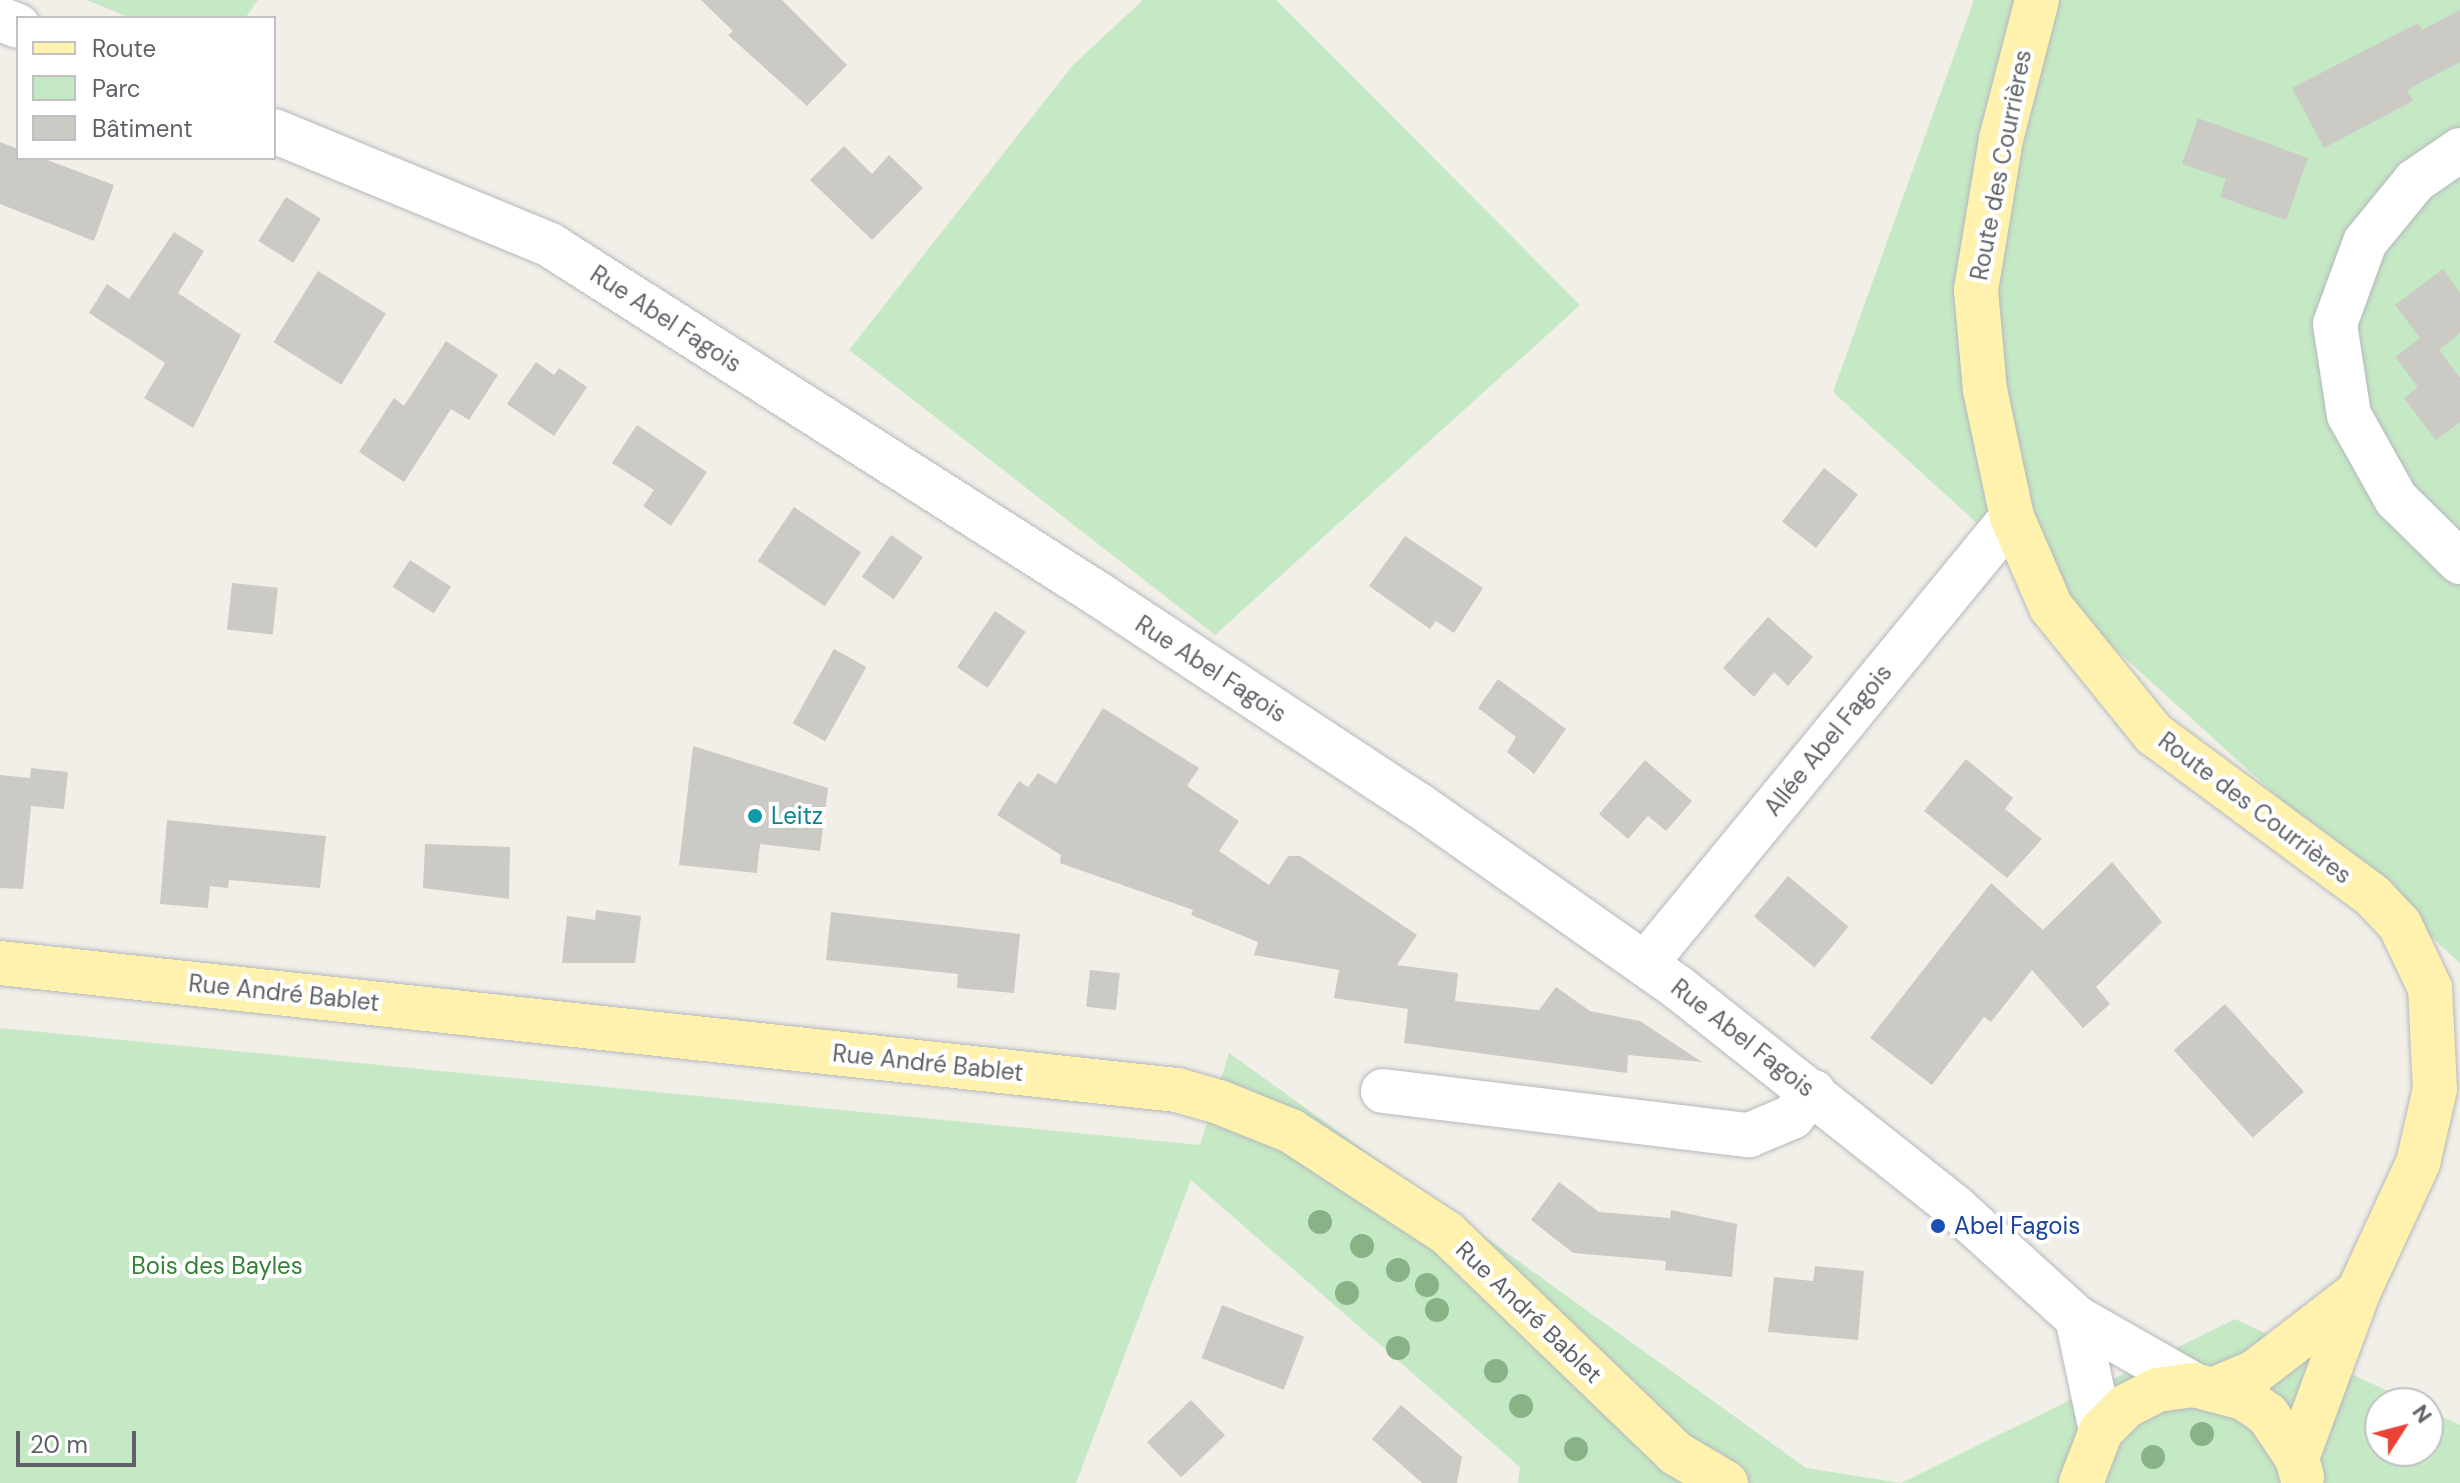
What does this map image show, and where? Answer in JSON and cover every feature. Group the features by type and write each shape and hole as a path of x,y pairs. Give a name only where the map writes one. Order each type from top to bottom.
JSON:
{"main road":[{"name":"Route des Courrières","path":"2037,0 2001,139 1976,290 1985,390 2012,517 2051,607 2154,734 2373,896 2400,925 2417,957 2435,1020 2435,1089 2418,1163 2358,1293 2300,1470"},
{"name":"Rue André Bablet","path":"0,963 1177,1090 1219,1102 1291,1131 1447,1233 1677,1454 1726,1483"},
{"name":"Route des Courrières","path":"2101,1431 2126,1406 2157,1390 2205,1386 2255,1372 2358,1293"},
{"path":"2205,1386 2268,1415 2300,1470"},
{"path":"2077,1480 2101,1431"}],"street":[{"name":"Rue Abel Fagois","path":"276,132 550,245 1124,611 1645,964 1813,1092 1956,1208 2077,1318 2205,1386"},
{"path":"2460,150 2415,181 2365,242 2335,324 2349,415 2396,499 2460,562"},
{"name":"Allée Abel Fagois","path":"1645,964 2012,517"},
{"path":"1383,1091 1749,1135 1792,1117 1813,1092"},
{"path":"2077,1318 2101,1431"}],"green space":[{"path":"87,0 258,0 246,16 125,16"},
{"path":"1143,0 1276,0 1580,305 1215,635 849,350 1073,65"},
{"path":"1974,0 2460,0 2460,963 1833,392"},
{"name":"Bois des Bayles","path":"0,1028 1200,1145 1229,1053 1806,1468 1901,1483 1518,1483 1520,1467 1191,1180 1076,1483 0,1483"},
{"path":"2235,1319 2379,1387 2364,1387 2364,1467 2444,1467 2444,1418 2460,1425 2460,1483 1901,1483"}],"building":[{"path":"701,0 782,0 847,65 807,106 728,35 733,31"},
{"path":"2460,10 2460,62 2407,90 2413,101 2324,148 2292,88 2418,23 2422,30"},
{"path":"2198,118 2308,158 2286,220 2220,197 2226,179 2182,164"},
{"path":"0,142 16,148 16,160 47,160 114,185 94,241 0,204"},
{"path":"844,146 872,174 889,155 923,188 872,240 810,180"},
{"path":"286,197 321,219 293,263 258,241"},
{"path":"174,232 204,251 178,293 241,335 193,428 144,398 165,363 89,313 107,284 129,299"},
{"path":"2443,269 2460,293 2460,333 2439,350 2460,378 2460,422 2436,440 2404,398 2418,387 2395,357 2420,338 2395,305"},
{"path":"318,271 386,313 341,385 273,342"},
{"path":"446,341 498,375 469,420 451,409 404,482 359,452 394,398 404,406"},
{"path":"536,362 554,375 559,368 587,387 554,436 507,404"},
{"path":"637,425 707,472 671,526 643,506 654,490 612,463"},
{"path":"1824,468 1858,494 1816,548 1782,522"},
{"path":"794,507 861,552 825,606 758,561"},
{"path":"891,535 923,557 894,599 862,577"},
{"path":"1405,536 1483,588 1454,633 1436,621 1430,629 1369,586"},
{"path":"410,560 451,587 434,614 393,587"},
{"path":"232,583 278,588 273,635 227,630"},
{"path":"995,611 1026,632 988,688 957,667"},
{"path":"1768,617 1813,657 1788,686 1774,672 1754,697 1723,668"},
{"path":"834,649 866,667 825,741 793,723"},
{"path":"1498,679 1566,729 1534,774 1507,752 1516,737 1478,708"},
{"path":"1103,708 1199,768 1187,786 1239,821 1219,851 1269,885 1288,856 1300,856 1417,935 1397,965 1458,973 1455,1001 1539,1010 1556,987 1590,1011 1640,1021 1702,1062 1628,1055 1627,1073 1404,1043 1408,1009 1334,998 1339,970 1254,955 1258,942 1191,915 1193,910 1060,863 1061,855 997,815 1019,781 1028,787 1038,773 1056,784"},
{"name":"Leitz","path":"693,746 828,788 820,851 760,844 757,873 679,865"},
{"path":"1966,759 2013,798 2005,809 2042,839 2007,878 1924,811"},
{"path":"1645,760 1692,801 1666,831 1648,816 1628,839 1599,814"},
{"path":"31,768 68,772 64,809 31,806 23,889 0,888 0,775 30,778"},
{"path":"167,820 326,836 320,888 229,880 228,888 210,886 208,908 160,904"},
{"path":"425,844 510,847 509,899 423,888"},
{"path":"2112,862 2162,922 2096,987 2110,1004 2083,1028 2032,970 1991,1022 1984,1017 1932,1085 1870,1038 1991,883 2043,930"},
{"path":"1788,876 1849,927 1814,967 1754,917"},
{"path":"596,910 641,916 635,963 562,963 567,916 595,920"},
{"path":"831,912 1020,934 1014,993 957,988 958,974 826,960"},
{"path":"1090,970 1120,973 1116,1010 1086,1007"},
{"path":"2225,1004 2304,1092 2253,1138 2174,1050"},
{"path":"1559,1182 1599,1212 1670,1218 1671,1210 1737,1224 1732,1277 1665,1270 1666,1261 1573,1253 1531,1220"},
{"path":"1815,1266 1864,1271 1858,1340 1768,1332 1774,1277 1813,1281"},
{"path":"1222,1305 1304,1337 1284,1390 1202,1358"},
{"path":"1191,1400 1225,1435 1181,1478 1147,1442"},
{"path":"1401,1405 1462,1457 1457,1483 1422,1483 1372,1439"}],"place":[{"name":"Leitz","path":"755,816"},
{"name":"Abel Fagois","path":"1938,1226"}]}
